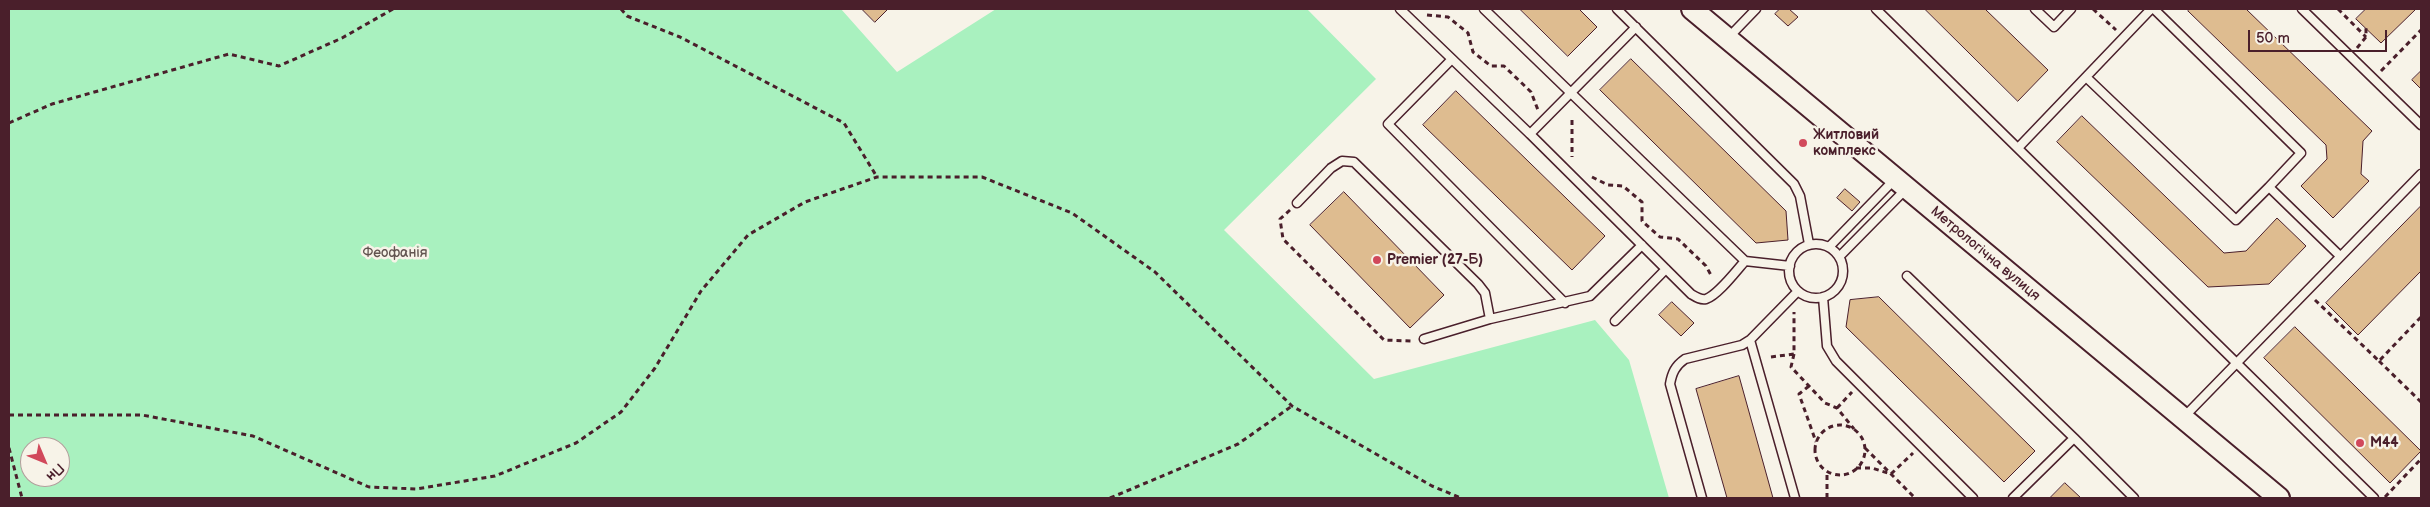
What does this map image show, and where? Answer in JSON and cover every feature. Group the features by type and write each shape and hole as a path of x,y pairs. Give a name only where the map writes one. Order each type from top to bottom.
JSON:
{"street":[{"name":"Метрологічна вулиця","path":"1692,9 2279,498"}],"lane":[{"path":"1400,9 1530,134 1691,294 1699,299 1707,298 1715,293 1745,261"},
{"path":"1484,9 1745,261 1790,266"},
{"path":"1617,9 1794,184 1800,196 1809,244"},
{"path":"1727,40 1756,9"},
{"path":"1876,9 2235,364 2374,498"},
{"path":"2035,9 2054,27 2071,9"},
{"path":"2018,148 2086,77 2153,9 2301,153 2236,220 2086,77"},
{"path":"2302,9 2421,125"},
{"path":"1530,134 1636,27"},
{"path":"1452,58 1388,124 1565,303"},
{"path":"1297,203 1331,168 1342,161 1354,162 1478,284 1485,293 1490,319"},
{"path":"2182,418 2421,174"},
{"path":"1829,248 1901,184"},
{"path":"1839,257 1901,184"},
{"path":"2269,186 2340,256"},
{"path":"1809,244 1818,244 1829,248 1839,257 1842,265 1841,282 1836,289 1823,297 1811,297 1798,291 1790,280 1790,266 1795,254 1809,244"},
{"path":"1424,339 1490,319 1590,296 1642,245"},
{"path":"1615,320 1666,270"},
{"path":"1907,276 2134,498"},
{"path":"1702,498 1670,384 1672,373 1678,364 1685,359 1742,345 1750,340 1798,291"},
{"path":"1823,297 1829,353 1973,498"},
{"path":"1750,340 1795,498"},
{"path":"2013,498 2074,438"}],"path":[{"path":"9,123 52,104 229,54 279,66 342,38 393,9"},
{"path":"621,9 627,16 680,37 844,123 877,177"},
{"path":"2093,9 2124,38"},
{"path":"2338,9 2366,37"},
{"path":"1424,13 1430,17 1448,17 1468,33 1473,52 1491,66 1504,66 1531,92 1538,111"},
{"path":"2350,55 2366,37 2366,28"},
{"path":"2374,79 2421,30"},
{"path":"1572,120 1572,158 1578,163"},
{"path":"1589,175 1608,185 1624,186 1642,202 1642,221 1660,237 1678,239 1706,266 1712,277"},
{"path":"9,415 142,414 244,434 253,436 369,486 416,489 495,476 576,443 621,412 655,368 701,291 748,235 805,202 877,177 982,177 1072,213 1155,272 1292,406 1432,486 1461,498"},
{"path":"1297,203 1280,219 1283,239 1384,340 1403,342 1424,339"},
{"path":"2305,292 2380,361 2421,402"},
{"path":"1794,312 1794,354 1791,367 1825,403 1837,408 1858,433 1864,447 1915,498"},
{"path":"2380,361 2421,317"},
{"path":"1771,357 1794,354"},
{"path":"1837,408 1859,385"},
{"path":"1809,386 1799,394 1816,442 1817,459 1827,471 1842,475 1856,468 1861,462 1864,447"},
{"path":"1110,498 1238,444 1292,406"},
{"path":"1816,442 1827,429 1835,426 1851,428 1858,433"},
{"path":"1891,474 1921,446"},
{"path":"9,448 22,498"},
{"path":"2383,498 2421,460"},
{"path":"1856,468 1872,468 1891,474"},
{"path":"1827,471 1827,498"}],"green space":[{"name":"Феофанія","path":"9,9 841,9 897,72 996,9 1307,9 1376,79 1224,230 1374,379 1595,320 1629,360 1669,498 9,498"}],"building":[{"path":"862,9 888,9 875,22"},
{"path":"1520,9 1579,9 1597,27 1568,56"},
{"path":"1780,9 1789,9 1798,17 1788,26 1775,14"},
{"path":"1925,9 1985,9 2048,70 2018,101"},
{"path":"2190,9 2246,9 2372,131 2363,141 2361,174 2369,181 2333,218 2301,186 2327,159 2326,145 2188,11"},
{"path":"2366,9 2416,9 2381,43 2356,19"},
{"path":"1631,59 1786,211 1788,240 1756,243 1600,90"},
{"path":"2421,71 2421,89 2412,80"},
{"path":"1456,91 1605,236 1572,270 1423,125"},
{"path":"2082,116 2224,253 2246,251 2277,218 2306,246 2269,284 2208,287 2057,142"},
{"path":"1845,189 1860,202 1852,211 1837,198"},
{"name":"Premier (27-Б)","path":"1344,192 1444,295 1410,328 1310,225"},
{"path":"2421,206 2421,271 2358,335 2326,303"},
{"path":"1879,297 2035,451 2004,482 1846,327 1850,300"},
{"path":"1672,302 1694,323 1681,336 1659,315"},
{"path":"2295,327 2421,451 2390,483 2264,358"},
{"path":"1739,376 1773,498 1727,498 1696,389"},
{"path":"2065,483 2081,498 2050,498"}],"place":[{"name":"Житловий комплекс","path":"1803,143"},
{"name":"Premier (27-Б)","path":"1377,260"},
{"name":"M44","path":"2360,443"}]}
